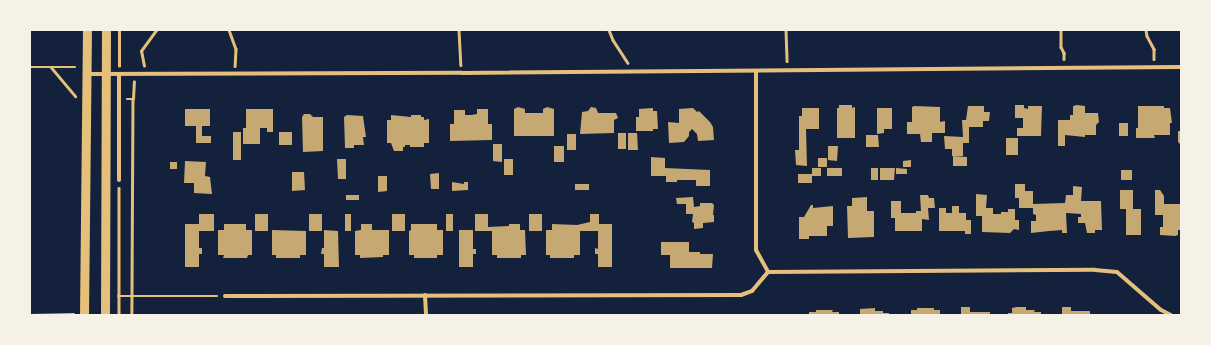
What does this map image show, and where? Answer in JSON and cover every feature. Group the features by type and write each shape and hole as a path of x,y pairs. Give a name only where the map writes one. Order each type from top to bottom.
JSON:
{"main road":[{"path":"84,315 87,30"},
{"path":"105,315 106,30"}],"street":[{"path":"87,74 462,73 632,70 756,71 1181,67"},
{"path":"756,71 756,250 768,272"},
{"path":"119,75 119,180"},
{"path":"225,296 741,296 752,291 768,272 1095,270 1117,272 1161,310 1171,315"},
{"path":"425,295 426,315"}],"path":[{"path":"119,30 119,75"},
{"path":"145,75 141,51 156,30"},
{"path":"229,30 236,49 235,74"},
{"path":"459,30 462,73"},
{"path":"610,30 613,40 632,70"},
{"path":"786,30 788,70"},
{"path":"1061,30 1061,47 1064,53 1065,68"},
{"path":"1146,30 1147,36 1154,49 1154,67"},
{"path":"30,67 80,67 87,74"},
{"path":"132,315 133,99 135,75"},
{"path":"119,99 133,99"},
{"path":"119,180 119,315"},
{"path":"118,296 225,296"}],"building":[{"path":"839,105 852,105 852,108 855,107 855,138 837,138 837,108 839,108"},
{"path":"1015,105 1024,105 1024,108 1028,109 1028,106 1042,106 1041,136 1017,136 1017,128 1023,128 1023,118 1015,118"},
{"path":"968,106 984,106 984,112 990,112 989,121 983,121 983,127 969,127 969,143 963,143 963,156 952,156 952,149 945,149 944,136 963,137 962,120 966,120"},
{"path":"1073,106 1085,106 1085,113 1098,113 1099,122 1096,125 1096,135 1085,135 1085,137 1065,135 1065,146 1058,146 1058,120 1070,120 1070,115 1073,115"},
{"path":"1138,106 1164,106 1164,108 1170,108 1172,123 1170,123 1170,135 1154,135 1155,138 1136,138 1136,128 1138,128"},
{"path":"518,107 525,109 525,113 543,113 543,109 547,107 554,109 554,136 514,136 514,109"},
{"path":"591,107 596,108 598,113 616,113 618,118 614,120 614,133 580,134 582,112 588,111"},
{"path":"912,107 940,107 940,122 945,121 945,133 932,133 932,142 921,142 920,134 907,134 907,122 912,122"},
{"path":"653,108 653,111 657,111 658,129 653,129 653,131 636,131 636,117 639,117 639,109"},
{"path":"693,108 697,112 699,111 710,122 713,127 714,140 698,141 697,134 692,129 684,142 669,143 668,122 679,123 679,109"},
{"path":"802,108 819,108 819,129 806,129 807,166 796,165 795,150 799,150 799,116 802,116"},
{"path":"877,108 892,108 892,129 884,129 884,133 877,134"},
{"path":"185,109 210,109 210,126 202,126 202,136 211,136 211,143 196,143 196,126 185,126"},
{"path":"246,109 273,109 273,132 267,132 267,128 260,128 260,144 243,144 243,128 246,128"},
{"path":"477,109 488,109 488,124 492,124 492,140 450,141 450,124 454,124 454,110 465,110 465,115 471,115 477,114"},
{"path":"304,114 310,114 313,117 323,117 323,151 303,152 302,117"},
{"path":"347,115 363,116 366,137 363,137 364,145 354,145 354,148 345,148 344,117"},
{"path":"391,115 411,117 411,115 421,115 421,117 424,117 424,120 429,119 429,143 424,143 424,147 410,147 410,145 405,145 405,147 403,147 403,151 394,151 391,143 387,143 387,120 391,120"},
{"path":"1119,123 1128,123 1128,136 1119,136"},
{"path":"1178,131 1181,131 1181,145 1178,142"},
{"path":"233,132 241,132 241,160 233,160"},
{"path":"279,132 292,132 292,145 279,145"},
{"path":"618,133 626,133 626,149 618,149"},
{"path":"628,133 637,133 638,150 628,150"},
{"path":"567,134 576,134 576,150 567,150"},
{"path":"866,135 878,135 879,147 866,147"},
{"path":"1006,138 1018,138 1018,155 1006,155"},
{"path":"493,144 502,144 502,162 493,161"},
{"path":"554,146 564,146 564,162 554,162"},
{"path":"828,146 838,146 837,161 828,160"},
{"path":"953,156 967,157 967,166 953,166"},
{"path":"651,157 665,158 665,168 710,170 710,186 696,186 696,180 677,180 677,182 666,182 666,176 651,176"},
{"path":"818,158 827,158 827,167 818,167"},
{"path":"337,159 346,159 346,179 338,179"},
{"path":"504,159 513,159 513,175 504,175"},
{"path":"911,160 911,167 903,167 903,161"},
{"path":"185,161 206,162 205,176 210,177 212,194 194,193 194,183 184,183"},
{"path":"170,162 177,162 177,169 170,169"},
{"path":"812,168 821,168 821,176 812,176 812,183 798,183 798,174 812,174"},
{"path":"827,168 842,168 842,176 827,176"},
{"path":"871,168 878,168 878,180 871,180"},
{"path":"880,168 895,168 894,180 880,180"},
{"path":"896,168 907,169 907,174 896,174"},
{"path":"1121,170 1132,170 1132,180 1121,180"},
{"path":"292,172 304,172 305,190 292,191"},
{"path":"439,173 439,189 431,189 430,174"},
{"path":"378,176 387,176 387,191 378,192"},
{"path":"452,182 464,184 464,182 468,182 468,190 452,191"},
{"path":"575,184 589,184 589,190 575,190"},
{"path":"1015,184 1025,184 1025,191 1033,191 1033,204 1065,203 1066,195 1073,195 1073,186 1082,187 1081,201 1101,201 1102,230 1095,230 1095,233 1087,233 1085,223 1078,223 1078,217 1081,217 1081,214 1066,213 1067,233 1062,233 1062,230 1031,233 1031,221 1036,221 1036,215 1033,214 1033,208 1019,208 1019,198 1015,198"},
{"path":"1120,190 1133,190 1133,209 1141,209 1141,235 1126,235 1126,209 1120,209"},
{"path":"1155,190 1160,190 1164,196 1164,204 1181,204 1181,230 1178,230 1178,235 1160,235 1160,227 1163,227 1163,215 1155,215"},
{"path":"976,194 987,195 986,208 993,208 993,214 1001,214 1001,212 1008,212 1008,209 1015,209 1015,220 1019,220 1019,230 1014,229 1010,233 982,232 982,216 976,216"},
{"path":"346,195 359,195 359,200 346,200"},
{"path":"920,195 928,195 929,198 934,198 935,208 928,208 929,220 922,219 922,231 895,231 895,218 891,218 891,201 901,201 901,213 916,213 916,211 921,211"},
{"path":"693,197 694,207 700,206 700,203 712,203 714,205 714,222 703,223 703,228 694,229 694,223 692,222 693,214 686,214 686,204 677,204 676,198"},
{"path":"867,197 867,211 874,211 874,237 848,238 847,206 852,206 852,198"},
{"path":"811,205 813,205 813,208 833,206 833,226 827,226 827,236 809,236 809,239 799,239 799,217 804,217"},
{"path":"952,206 959,206 959,213 966,213 966,220 971,220 971,234 965,234 965,231 939,231 939,208 946,208 946,213 952,213"},
{"path":"199,214 214,214 214,231 199,231 199,248 202,248 202,254 199,254 199,267 185,267 185,224 199,224"},
{"path":"255,214 268,214 268,231 255,231"},
{"path":"309,214 322,214 322,231 309,231"},
{"path":"345,214 351,214 351,231 345,231"},
{"path":"392,214 405,214 405,231 392,231"},
{"path":"446,214 453,214 453,231 446,231"},
{"path":"475,214 488,214 488,227 520,224 520,230 525,230 526,255 521,255 521,258 497,258 497,255 492,255 492,231 475,231"},
{"path":"529,214 542,214 542,231 529,231"},
{"path":"590,214 599,214 599,224 612,224 612,267 598,267 598,254 595,254 595,248 598,249 598,231 580,231 580,255 574,255 574,258 550,258 550,255 546,255 546,230 552,230 552,224 577,225 590,222"},
{"path":"224,224 246,224 246,230 252,230 252,255 248,255 247,258 223,258 224,255 218,255 218,230 224,230"},
{"path":"361,224 372,224 372,230 389,230 389,255 383,255 383,257 360,258 360,255 355,255 355,231 361,230"},
{"path":"411,224 437,224 437,230 443,230 443,255 437,255 437,258 414,258 414,255 409,255 409,231 411,230"},
{"path":"272,230 306,231 306,255 300,255 300,258 276,258 276,255 272,255"},
{"path":"324,230 338,231 339,267 324,267 324,254 321,254 322,248 324,248"},
{"path":"459,230 473,230 473,249 476,249 476,254 473,254 473,267 459,267"},
{"path":"661,242 689,242 689,252 713,254 712,268 670,268 670,255 661,255"},
{"path":"961,307 970,307 970,312 990,312 990,315 961,315"},
{"path":"1026,307 1026,310 1041,312 1041,315 1008,315 1008,313 1012,313 1012,308"},
{"path":"1062,307 1071,307 1071,311 1090,311 1090,315 1062,315"},
{"path":"875,308 875,311 883,311 883,313 889,313 889,315 860,315 860,309"},
{"path":"917,308 934,308 934,310 940,310 940,315 911,315 911,310 917,310"},
{"path":"816,310 833,310 832,312 839,312 839,315 809,315 809,312 816,312"}]}
